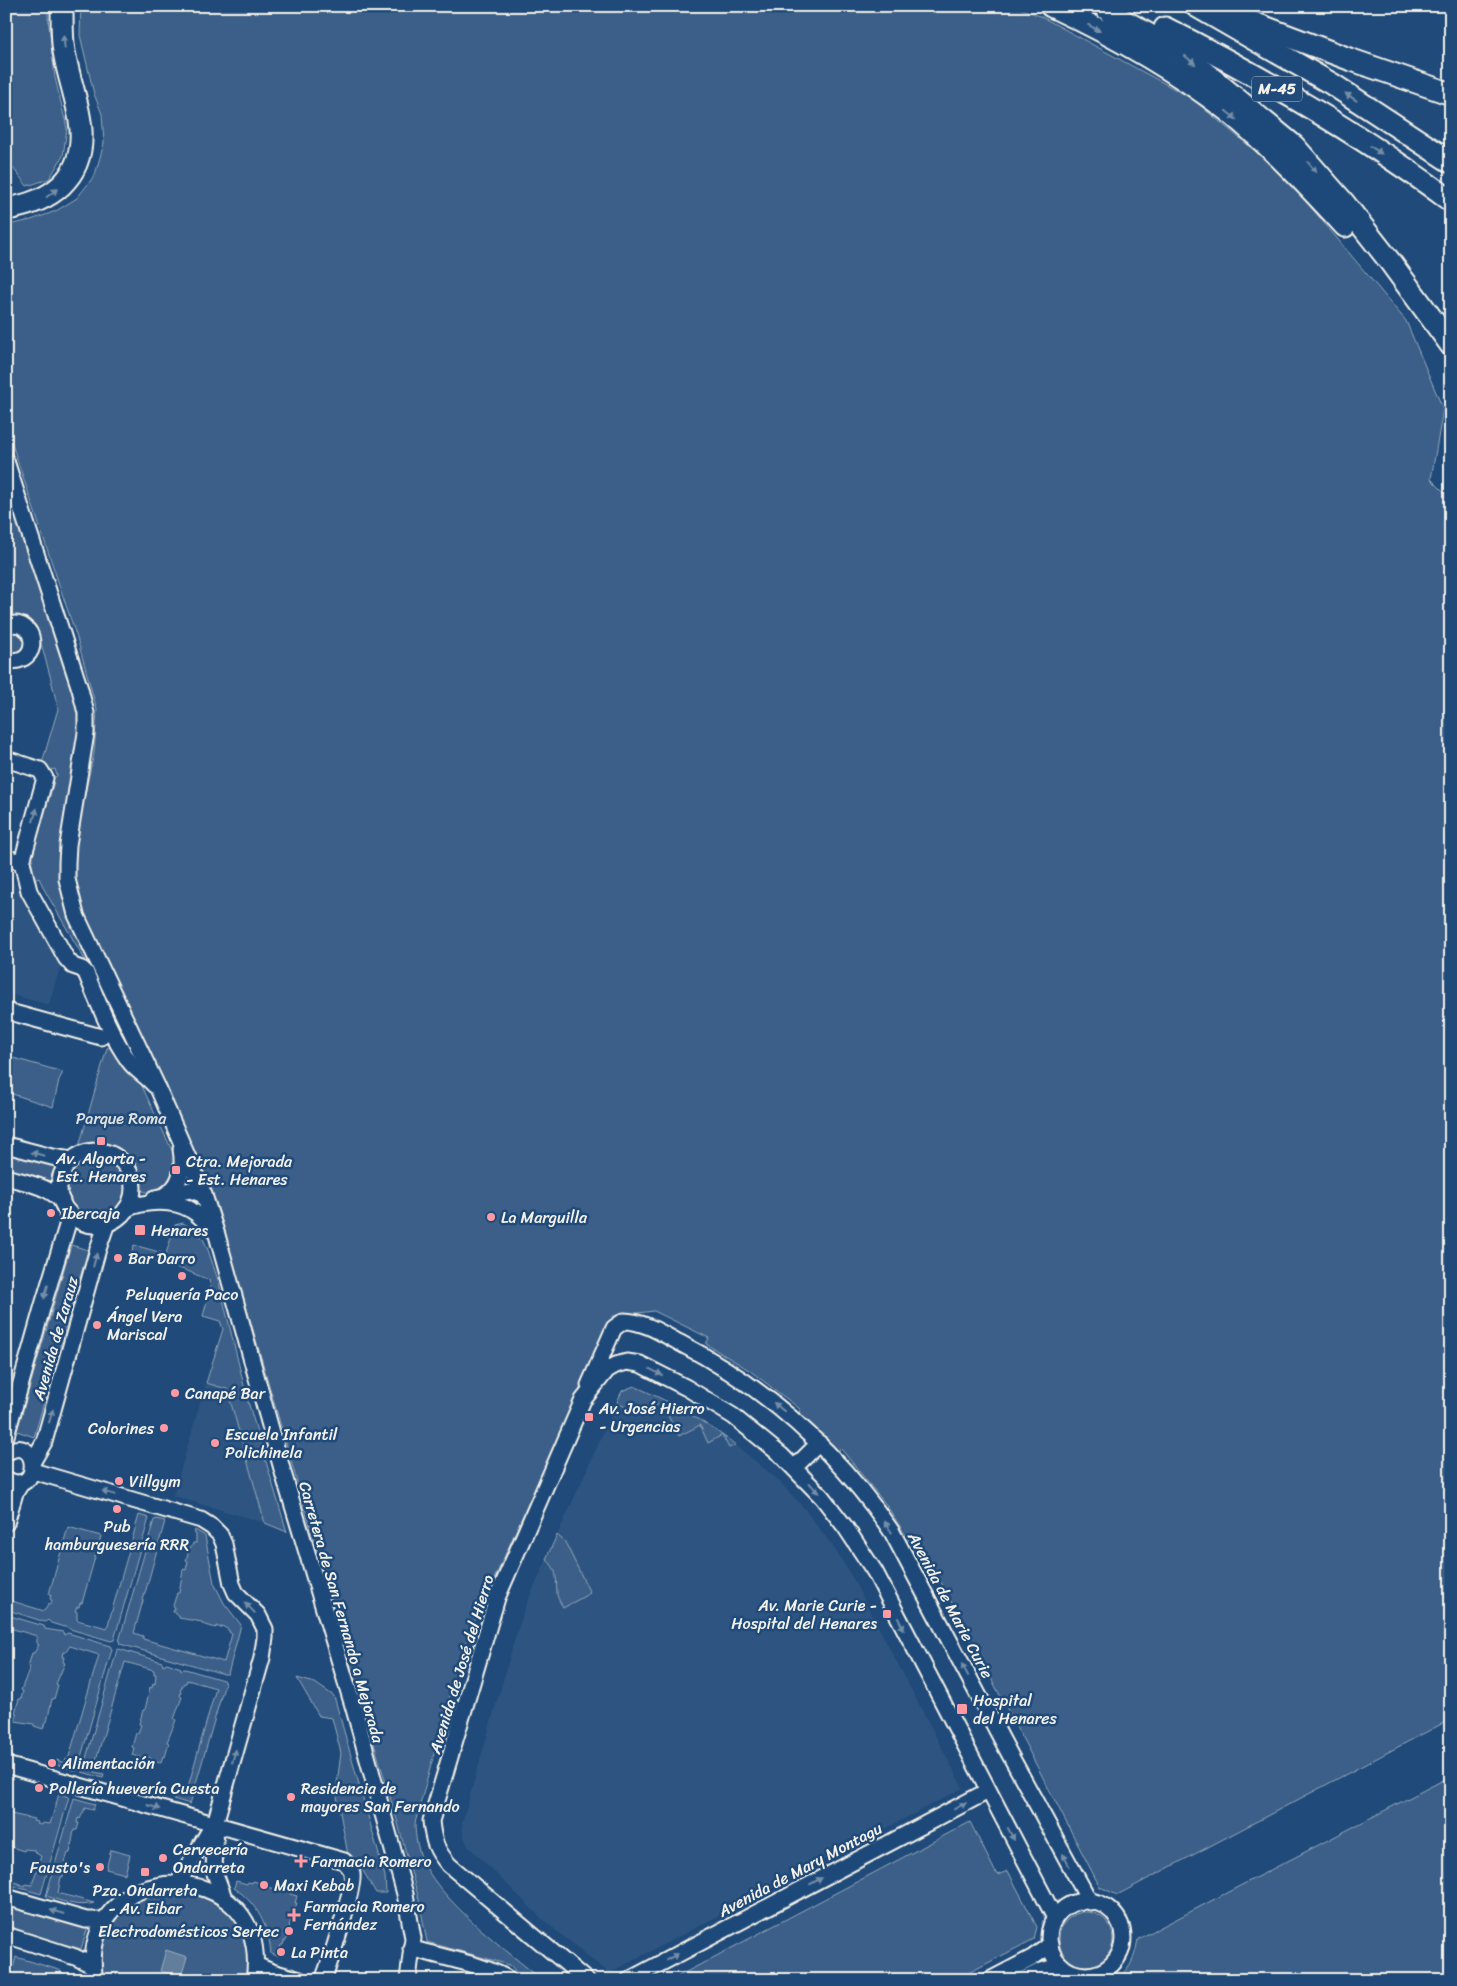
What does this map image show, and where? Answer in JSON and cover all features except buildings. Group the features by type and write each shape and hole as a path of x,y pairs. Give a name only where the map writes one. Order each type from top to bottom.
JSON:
{"highway":[{"path":"6,209 22,207 45,198 62,185 73,169 80,150 81,131 63,45 62,6"},
{"path":"1051,6 1075,17 1170,70 1228,112 1282,159 1420,304"},
{"path":"1104,6 1111,13 1181,53 1294,146 1344,203 1451,345"},
{"name":"M-45","path":"1120,6 1191,42 1317,111 1427,183 1451,201"},
{"path":"1252,6 1281,21 1451,90"},
{"path":"1199,8 1235,16 1348,60 1451,94"},
{"name":"M-45","path":"1199,8 1332,84 1451,162"}],"street":[{"name":"Carretera de San Fernando a Mejorada","path":"6,461 80,689 86,713 86,733 68,845 67,879 76,915 160,1092 204,1196 284,1476 354,1709 405,1894 412,1929 407,1977"},
{"path":"6,626 13,624 24,627 30,632 33,645 25,658 15,661 6,660"},
{"path":"6,759 40,770 45,778 22,862 29,891 66,958 73,966 82,969 86,973 104,1014 128,1059 160,1092"},
{"path":"6,858 22,862"},
{"path":"6,1010 101,1038"},
{"path":"162,1200 176,1185 181,1172 182,1158 177,1133"},
{"path":"6,1145 71,1160"},
{"path":"6,1177 43,1187 54,1193 65,1206 76,1219 86,1223 97,1224 107,1223 118,1217 126,1209 132,1192 128,1170 112,1154 90,1151 80,1154 71,1160 61,1176 59,1187 65,1206"},
{"path":"126,1209 162,1200 190,1190 204,1196"},
{"path":"132,1192 144,1198 162,1200 191,1210 216,1235"},
{"name":"Avenida de Zarauz","path":"6,1436 48,1286 67,1226 65,1206"},
{"name":"Avenida de Zarauz","path":"6,1523 15,1493 22,1482 28,1478 44,1442 107,1223"},
{"path":"631,1321 622,1327 613,1345 619,1357 627,1362 640,1364 687,1388 733,1416 795,1467 846,1528 875,1572 1055,1918"},
{"path":"585,1397 614,1328 619,1323 631,1321"},
{"name":"Avenida de Marie Curie","path":"631,1321 655,1330 725,1368 776,1404 819,1443 870,1500 892,1532 1090,1902"},
{"path":"585,1397 607,1370 627,1362"},
{"name":"Avenida de José del Hierro","path":"585,1397 497,1598 431,1821 433,1838 439,1853 449,1865 586,1980"},
{"path":"795,1467 819,1443"},
{"path":"7,1451 14,1449 22,1450 29,1454 33,1466 200,1520 218,1531 224,1544 232,1584 236,1593 258,1616 265,1629 264,1652 215,1823 214,1871 224,1898 239,1914 251,1935 255,1972 272,1972 300,1980"},
{"path":"6,1479 12,1482 22,1482"},
{"path":"6,1765 344,1861 350,1868 352,1879 323,1980"},
{"name":"Avenida de Mary Montagu","path":"629,1980 988,1791"},
{"path":"178,1883 215,1823"},
{"path":"93,1972 94,1942 105,1920 116,1907 138,1892 151,1886 178,1883 196,1886 224,1898"},
{"path":"6,1897 86,1920 105,1920"},
{"path":"1090,1902 1102,1905 1112,1912 1119,1921 1123,1942 1121,1952 1116,1961 1108,1968 1094,1974 1079,1974 1069,1971 1061,1965 1052,1952 1050,1945 1051,1926 1055,1918 1070,1905 1090,1902"},
{"path":"6,1935 75,1956 93,1972"},
{"path":"990,1980 1032,1958 1050,1945"},
{"path":"411,1948 477,1967 504,1976 509,1980"},
{"path":"1023,1980 1039,1972 1061,1965"}],"shaded area":[{"path":"6,869 60,963 49,1005 6,993"},
{"name":"Escuela Infantil Polichinela","path":"206,1383 227,1389 265,1523 173,1496"},
{"name":"Hospital del Henares","path":"634,1386 681,1408 737,1446 778,1480 804,1508 837,1552 852,1577 963,1788 609,1973 542,1919 468,1846 463,1835 462,1823 524,1610 622,1391"},
{"path":"166,1950 187,1957 181,1977 160,1971"}],"green space":[{"path":"6,6 48,6 55,78 67,128 63,156 49,179 27,186 6,159"},
{"path":"81,6 1015,6 1040,16 1191,98 1284,175 1406,321 1443,409 1431,479 1451,499 1451,1719 1117,1895 1100,1887 921,1544 913,1547 887,1506 842,1450 840,1448 838,1454 799,1416 800,1409 749,1370 706,1344 709,1338 654,1311 613,1316 481,1605 461,1656 415,1823 417,1844 424,1864 446,1895 477,1926 542,1980 523,1980 510,1965 427,1942 419,1900 397,1820 216,1202 172,1103 88,927 74,880 75,839 94,753 97,710 77,638 6,426 6,232 13,224 56,211 77,198 95,175 104,143 102,114 94,94 80,35"},
{"path":"6,483 65,655 77,706 78,742 62,841 89,957 85,960 39,878 34,880 31,865 53,785 53,778 57,776 55,769 51,770 42,763 58,709 36,626 22,617 6,618"},
{"path":"11,631 23,633 27,645 20,654 6,653 6,633"},
{"name":"Parque Roma","path":"109,1047 125,1070 140,1082 176,1159 173,1184 151,1194 141,1190 131,1169 118,1154 102,1147 78,1150 107,1048"},
{"path":"6,1056 63,1072 59,1080 53,1107 6,1092"},
{"path":"6,1149 60,1165 54,1187 6,1174"},
{"path":"91,1158 103,1158 114,1163 122,1171 127,1182 125,1200 114,1213 103,1218 91,1218 80,1213 72,1205 67,1194 67,1182 72,1171 80,1163"},
{"path":"183,1223 195,1230 203,1239 208,1250 219,1283 247,1398 287,1532 265,1523 227,1389 206,1383 223,1329 220,1321 203,1316 211,1287 209,1280 185,1270 131,1255 134,1245 166,1254 175,1225"},
{"path":"71,1245 88,1250 34,1437 17,1431"},
{"path":"634,1386 687,1412 724,1436 736,1445 729,1448 722,1435 708,1443 700,1425 679,1436 661,1403 638,1415 617,1402 622,1391"},
{"path":"139,1515 149,1518 114,1640 111,1641 70,1629 66,1626 51,1623 48,1620 45,1622 9,1609 12,1601 44,1611 51,1604 51,1595 49,1594 68,1527 101,1536 82,1603 80,1603 75,1611 77,1612 77,1620 107,1628"},
{"path":"154,1520 165,1521 134,1633 143,1636 143,1639 224,1662 232,1634 229,1630 222,1626 221,1628 216,1626 216,1628 202,1624 202,1622 179,1618 173,1612 177,1593 179,1593 183,1569 186,1570 188,1561 186,1560 190,1547 192,1547 193,1543 196,1543 195,1530 205,1536 214,1583 224,1603 241,1625 228,1674 120,1644 119,1641"},
{"path":"557,1535 565,1542 590,1593 563,1608 557,1595 553,1567 546,1559"},
{"path":"10,1616 44,1626 45,1629 63,1632 64,1635 68,1633 110,1646 112,1649 77,1771 55,1764 56,1760 65,1763 66,1759 68,1760 99,1655 70,1646 65,1653 63,1652 62,1657 64,1657 63,1662 65,1663 56,1684 58,1685 54,1699 52,1699 47,1722 45,1722 43,1729 34,1726 34,1724 15,1721 17,1714 15,1713 19,1699 21,1699 23,1691 21,1690 30,1667 28,1667 32,1653 34,1653 39,1645 37,1644 37,1636 6,1627 7,1617"},
{"path":"117,1650 162,1662 163,1665 167,1663 181,1668 181,1670 185,1669 223,1680 225,1683 190,1804 173,1799 174,1795 183,1797 186,1794 216,1688 187,1680 184,1683 180,1691 180,1696 182,1697 174,1719 176,1720 167,1742 169,1743 165,1757 163,1756 161,1763 151,1761 151,1758 132,1755 134,1748 132,1747 136,1733 138,1733 141,1725 139,1724 143,1710 145,1710 150,1687 152,1688 153,1683 155,1684 156,1674 154,1674 154,1670 125,1662 94,1767 96,1768 95,1772 104,1774 103,1778 82,1772"},
{"path":"297,1678 315,1683 334,1696 385,1876 386,1893 376,1893 359,1864 348,1855 336,1791 341,1753 332,1718 319,1716"},
{"path":"1451,1776 1451,1980 1114,1980 1124,1973 1131,1963 1138,1939"},
{"path":"59,1794 69,1797 41,1894 6,1884 6,1878 24,1886 25,1884 32,1885 41,1856 34,1852 34,1850 25,1849 24,1851 6,1844 6,1811 11,1812 11,1814 34,1819 33,1821 38,1822 37,1824 50,1824"},
{"path":"74,1798 95,1804 93,1810 85,1808 80,1819 78,1818 77,1823 79,1823 77,1830 74,1830 70,1853 68,1853 65,1862 67,1863 63,1877 61,1877 58,1893 94,1903 82,1905 46,1896"},
{"path":"970,1822 997,1875 1008,1871 1037,1927 1034,1939 955,1980 671,1980"},
{"path":"111,1850 130,1855 125,1874 106,1869"},
{"path":"236,1881 247,1884 253,1881 267,1885 267,1887 290,1892 290,1894 297,1896 295,1903 297,1903 286,1941 281,1945 278,1956 271,1954 268,1934 255,1908 234,1888"},
{"path":"168,1890 206,1896 227,1911 238,1926 247,1945 248,1980 101,1980 102,1945 113,1921 121,1911 142,1896"},
{"path":"6,1903 88,1927 81,1949 6,1928"},
{"path":"1086,1912 1096,1914 1105,1920 1111,1929 1113,1939 1111,1949 1105,1958 1096,1964 1086,1966 1076,1964 1067,1958 1061,1949 1059,1939 1061,1929 1067,1920 1076,1914"},
{"path":"16,1957 59,1970 66,1975 65,1980 10,1980"}],"place":[{"name":"Av. Algorta - Est. Henares","path":"101,1141"},
{"name":"Ctra. Mejorada - Est. Henares","path":"176,1170"},
{"name":"Ibercaja","path":"51,1213"},
{"name":"La Marguilla","path":"491,1217"},
{"name":"Henares","path":"140,1230"},
{"name":"Bar Darro","path":"118,1258"},
{"name":"Peluquería Paco","path":"182,1276"},
{"name":"Ángel Vera Mariscal","path":"97,1325"},
{"name":"Canapé Bar","path":"175,1393"},
{"name":"Av. José Hierro - Urgencias","path":"589,1417"},
{"name":"Colorines","path":"164,1428"},
{"name":"Escuela Infantil Polichinela","path":"215,1443"},
{"name":"Villgym","path":"119,1481"},
{"name":"Pub hamburguesería RRR","path":"117,1509"},
{"name":"Av. Marie Curie - Hospital del Henares","path":"887,1614"},
{"name":"Hospital del Henares","path":"962,1709"},
{"name":"Alimentación","path":"52,1763"},
{"name":"Pollería huevería Cuesta","path":"39,1788"},
{"name":"Residencia de mayores San Fernando","path":"291,1797"},
{"name":"Cervecería Ondarreta","path":"163,1858"},
{"name":"Farmacia Romero","path":"301,1861"},
{"name":"Fausto's","path":"100,1867"},
{"name":"Pza. Ondarreta - Av. Eibar","path":"145,1872"},
{"name":"Maxi Kebab","path":"264,1885"},
{"name":"Farmacia Romero Fernández","path":"294,1915"},
{"name":"Electrodomésticos Sertec","path":"289,1931"},
{"name":"La Pinta","path":"281,1952"}]}
